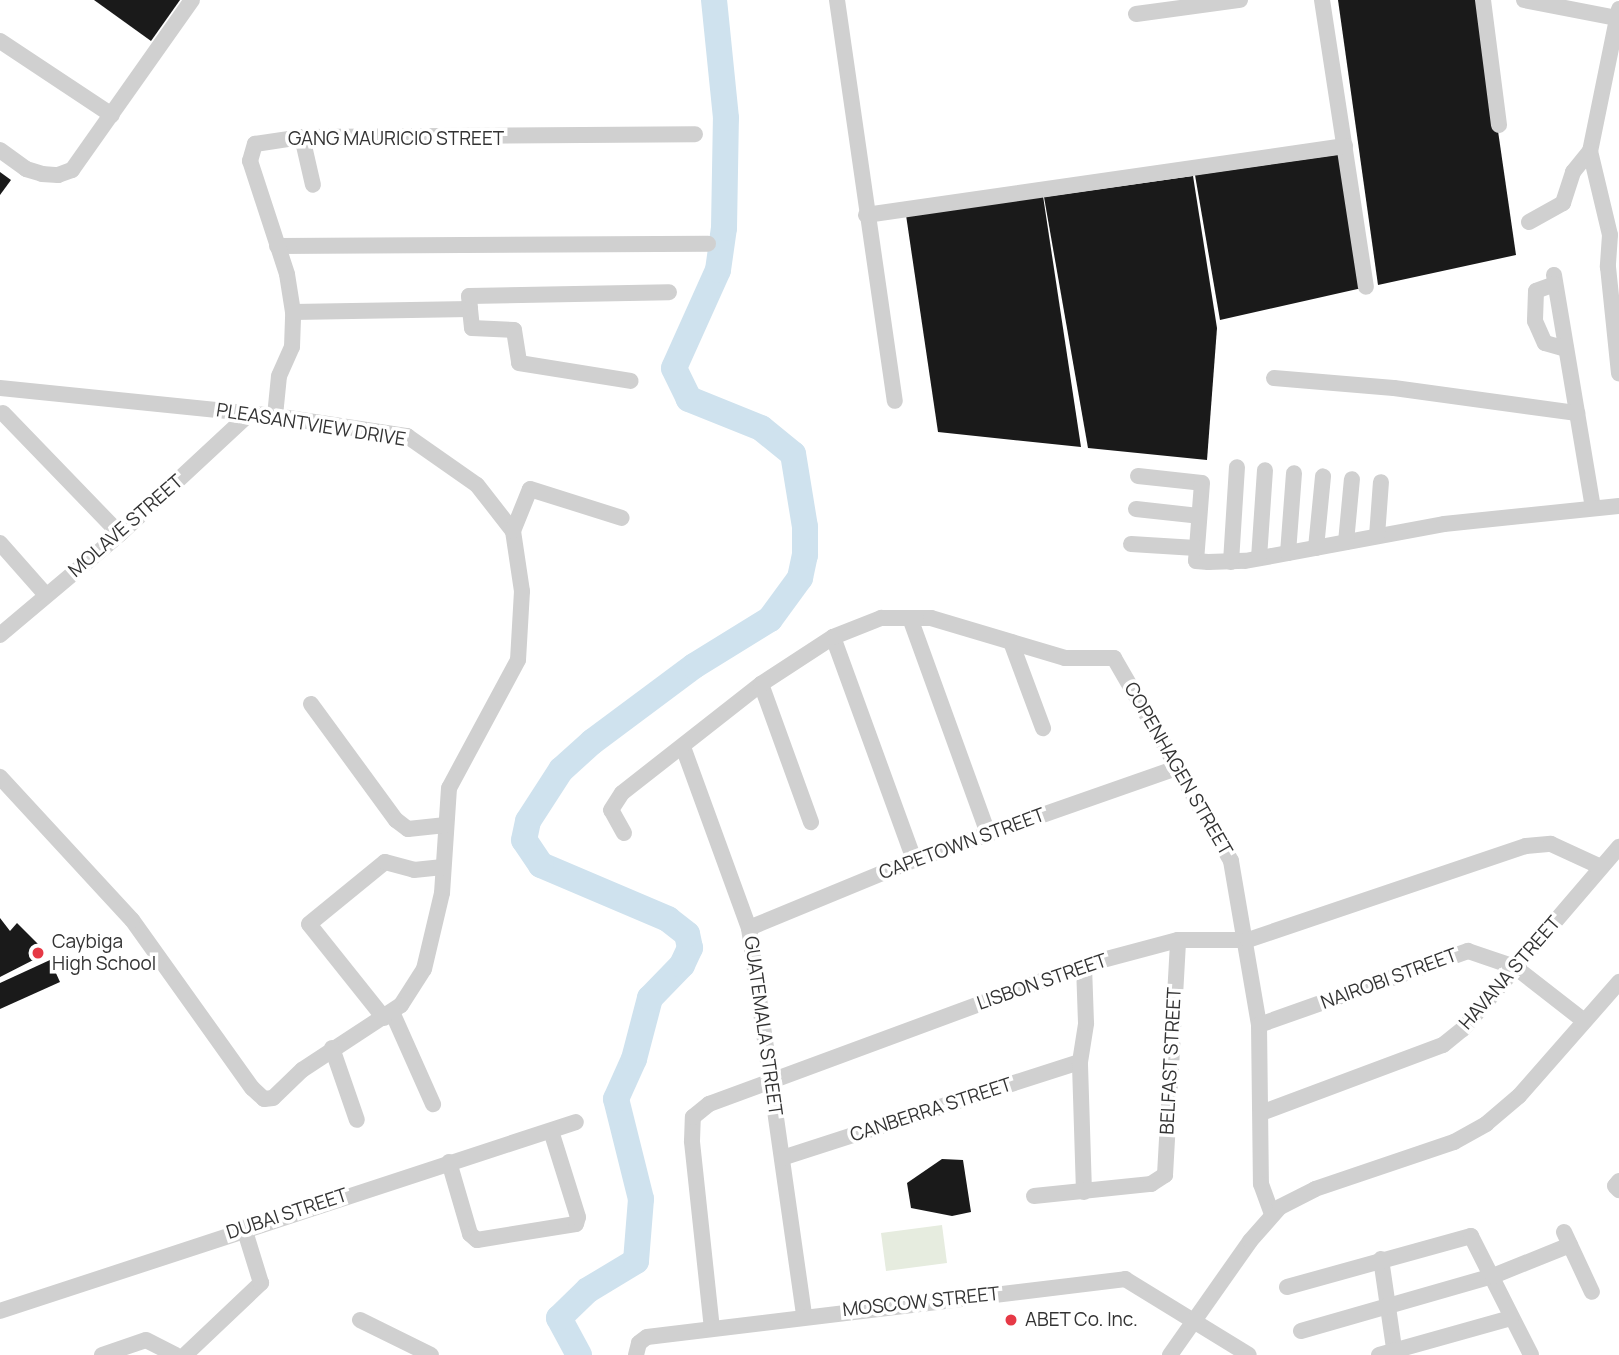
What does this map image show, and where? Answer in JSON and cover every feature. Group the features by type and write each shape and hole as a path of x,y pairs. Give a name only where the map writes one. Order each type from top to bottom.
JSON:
{"street":[{"path":"0,150 26,169 58,175 72,170 192,0"},
{"path":"837,0 895,401"},
{"path":"1136,14 1240,0"},
{"path":"1322,0 1366,288"},
{"path":"1483,0 1499,125"},
{"path":"1524,0 1618,13 1590,151 1573,172 1557,209 1529,222"},
{"path":"0,41 112,115"},
{"name":"GANG MAURICIO STREET","path":"275,416 279,376 292,347 293,312 250,152 263,141 302,137 512,139 695,134"},
{"path":"302,137 313,186"},
{"path":"866,215 1345,146"},
{"path":"1590,151 1614,221 1619,373"},
{"path":"277,246 708,244"},
{"path":"1566,349 1545,343 1535,321 1535,291 1555,279 1593,508"},
{"path":"631,381 519,363 514,330 472,328 469,296 669,292"},
{"path":"293,312 470,309"},
{"path":"1274,379 1394,388 1577,413"},
{"path":"7,389 1,415 120,534"},
{"name":"PLEASANTVIEW DRIVE","path":"0,777 132,920 252,1088 264,1099 273,1098 332,1048 388,1015 424,969 435,933 449,788 518,660 522,591 513,531 477,485 407,436 250,413 7,389"},
{"name":"MOLAVE STREET","path":"0,635 120,534 250,413"},
{"path":"1231,562 1237,467"},
{"path":"1259,558 1265,470"},
{"path":"1288,553 1294,473"},
{"path":"1138,475 1202,483 1196,561 1231,562 1444,524 1619,506"},
{"path":"1316,548 1322,476"},
{"path":"1346,542 1352,479"},
{"path":"1377,536 1381,482"},
{"path":"513,531 530,489 622,518"},
{"path":"1136,509 1199,516"},
{"path":"0,543 46,595"},
{"path":"1131,544 1196,548"},
{"path":"624,833 612,817 614,801 761,684 833,637 881,618 931,618 1011,642 1043,728"},
{"path":"910,618 988,833"},
{"path":"833,637 914,860"},
{"name":"COPENHAGEN STREET","path":"1011,642 1065,659 1114,658 1231,861 1248,940 1259,1025 1261,1184 1272,1214"},
{"path":"761,684 811,822"},
{"path":"311,704 396,820 408,829 446,825"},
{"name":"GUATEMALA STREET","path":"683,747 749,928 804,1315"},
{"name":"CAPETOWN STREET","path":"749,928 914,860 1177,768"},
{"name":"LISBON STREET","path":"712,1329 693,1117 709,1104 1084,965 1178,940 1248,940 1526,846 1551,844 1601,867"},
{"name":"HAVANA STREET","path":"1261,1114 1443,1045 1516,967 1619,847"},
{"path":"433,1104 388,1015 309,924 385,862 414,870 443,867"},
{"name":"BELFAST STREET","path":"1084,1192 1160,1181 1166,1164 1178,940"},
{"name":"NAIROBI STREET","path":"1259,1025 1468,951 1516,967 1584,1021"},
{"path":"1034,1196 1084,1192 1080,1062 1086,1023 1084,965"},
{"path":"1170,1355 1272,1214 1303,1194 1471,1134 1519,1096 1619,982"},
{"path":"332,1048 357,1120"},
{"name":"CANBERRA STREET","path":"782,1158 1080,1062"},
{"name":"DUBAI STREET","path":"0,1311 244,1228 576,1122"},
{"path":"449,1162 470,1234 477,1240 576,1224 578,1217 551,1130"},
{"path":"1619,1181 1615,1186 1619,1190"},
{"path":"184,1355 261,1283 244,1228"},
{"path":"1287,1287 1471,1236 1493,1276 1528,1354"},
{"path":"1301,1331 1493,1276 1567,1238 1592,1292"},
{"path":"1381,1259 1391,1305 1390,1354 1511,1318"},
{"name":"MOSCOW STREET","path":"637,1349 647,1337 804,1315 1125,1279 1194,1319 1248,1355"},
{"path":"360,1320 431,1355"},
{"path":"102,1355 146,1340 175,1355"}],"shaded area":[{"path":"942,1225 947,1263 886,1271 881,1233"}],"building":[{"path":"94,0 180,0 151,41"},
{"path":"1338,0 1479,0 1516,255 1378,285"},
{"path":"1342,154 1362,288 1220,320 1195,175"},
{"path":"0,172 11,180 0,195"},
{"path":"1193,176 1217,328 1207,460 1088,448 1044,197"},
{"path":"1043,196 1081,447 938,432 906,215"},
{"path":"0,918 10,931 17,923 47,953 0,977"},
{"path":"50,960 60,982 0,1009 0,983"},
{"path":"942,1159 963,1160 971,1212 952,1216 911,1208 907,1183"}],"waterway":[{"path":"579,1355 559,1318 588,1290 636,1261 641,1199 616,1099 634,1059 650,998 682,965 690,948 687,934 668,919 541,865 524,840 528,821 561,770 592,742 694,666 770,619 800,578 805,555 805,527 793,454 761,428 689,399 674,368 718,270 724,228 726,118 714,0"}],"place":[{"name":"Caybiga High School","path":"38,953"},
{"name":"ABET Co. Inc.","path":"1011,1320"}]}
